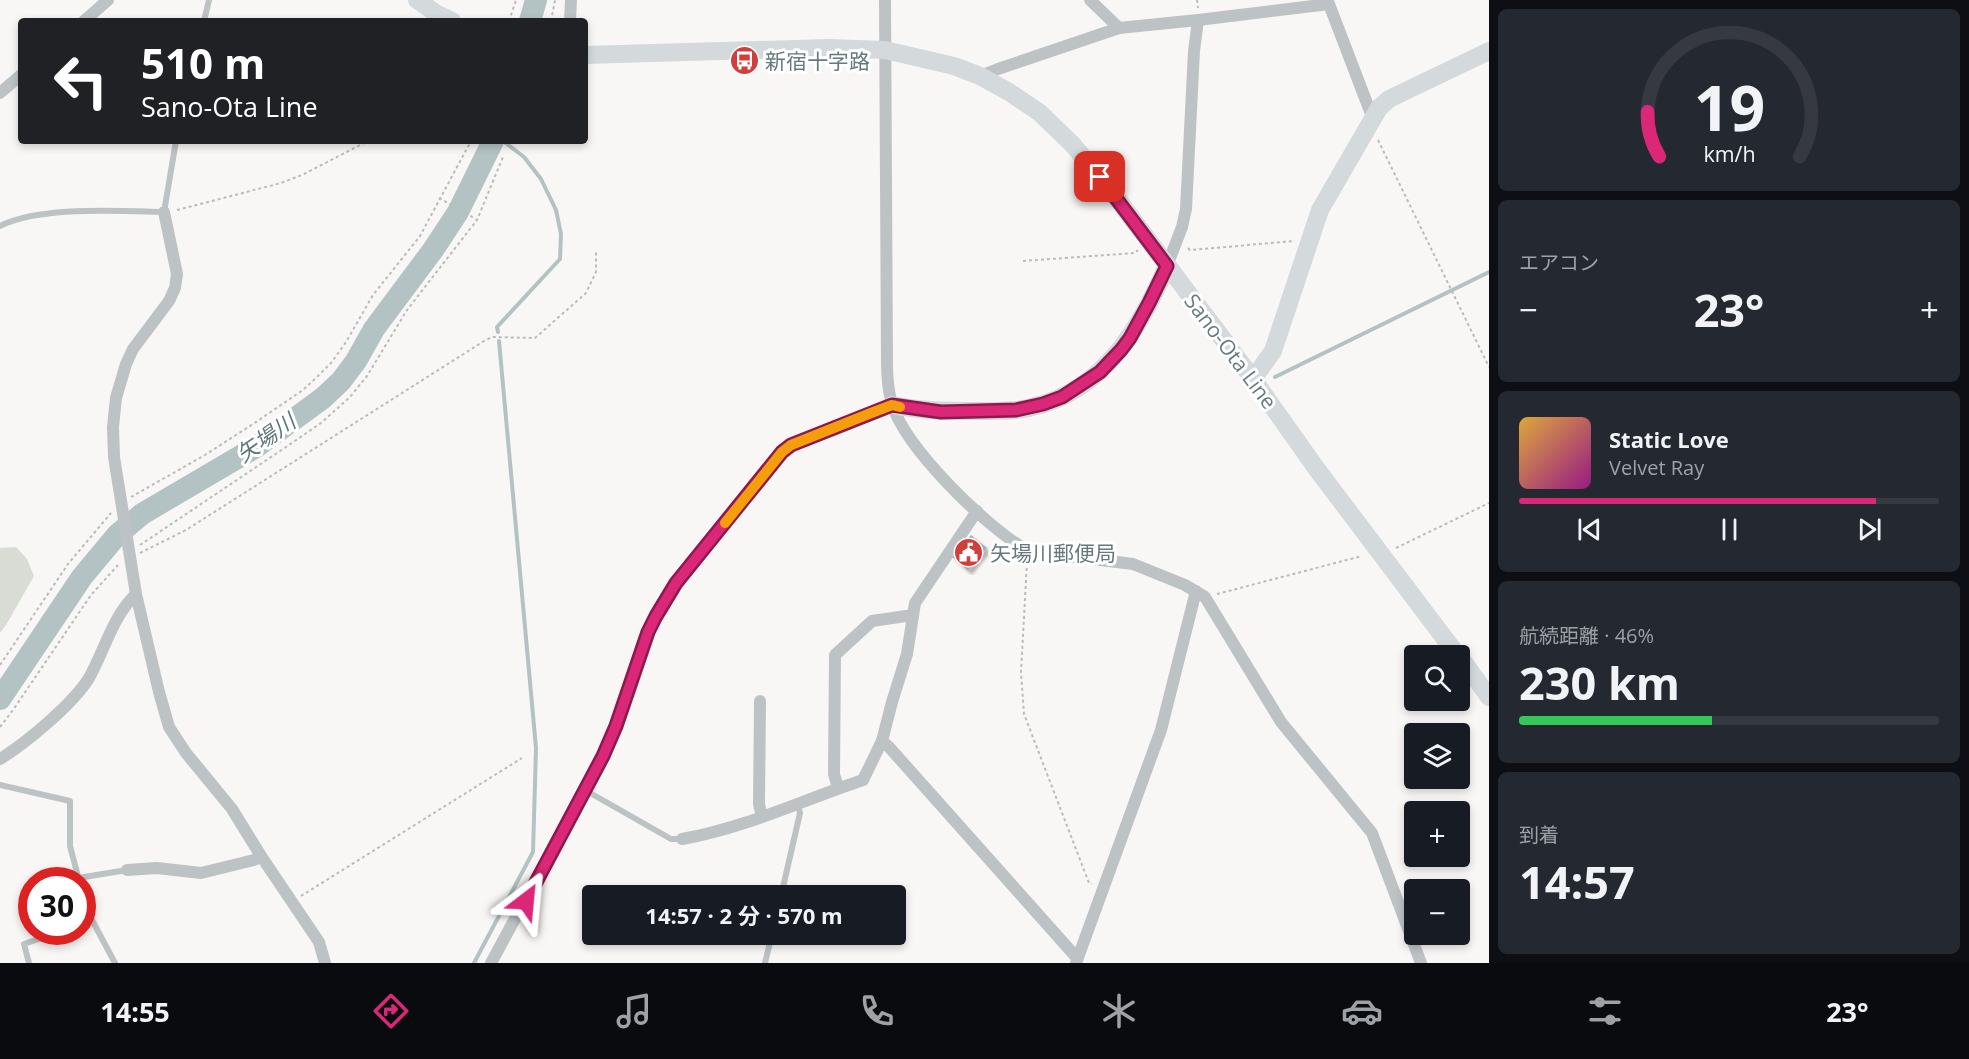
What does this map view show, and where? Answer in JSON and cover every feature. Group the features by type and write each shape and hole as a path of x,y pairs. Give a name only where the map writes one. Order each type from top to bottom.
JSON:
{"main road":[{"path":"417,0 446,18"},
{"name":"Sano-Ota Line","path":"588,55 829,48 885,50 954,66 981,76 1040,113 1073,145 1149,240 1316,468 1451,645"},
{"path":"1253,379 1273,351 1320,210 1379,108 1389,99 1489,51"},
{"path":"892,405 941,412 1016,410 1062,397 1100,372 1121,350 1156,291 1167,266"},
{"name":"Sano-Ota Line","path":"1470,671 1489,697"}],"street":[{"path":"87,18 108,0"},
{"path":"570,18 571,0"},
{"path":"885,0 886,363 892,405 916,447 936,470 977,511 1028,551 1133,564 1201,594 1281,722 1372,833 1420,963"},
{"path":"1090,0 1119,28"},
{"path":"981,76 1007,65 1119,28 1329,4 1371,122"},
{"path":"1167,266 1182,227 1186,209 1194,51 1198,20"},
{"path":"0,93 18,78"},
{"path":"164,212 177,281 169,301 133,350 126,364 116,398 113,427 114,457 136,594 159,693 170,727 191,760 232,809 319,942 325,963"},
{"path":"492,963 585,790 616,726 648,632 665,600 782,452 791,445 892,405"},
{"path":"682,839 698,837 762,817 863,780 882,741 907,654 915,603 977,511"},
{"path":"0,759 21,744 81,691 120,613 136,594"},
{"path":"882,741 890,747 1077,960 1161,730 1201,594"},
{"path":"838,788 834,774 835,655 872,621 914,615"},
{"path":"760,700 759,804 762,817"},
{"path":"127,870 158,868 201,873 254,860 261,856"}],"lane":[{"path":"205,18 209,0"},
{"path":"0,226 15,219 60,213 102,210 164,212 175,144"},
{"path":"0,785 70,801 70,846 75,867"},
{"path":"585,790 671,839 682,839"},
{"path":"784,885 800,813 798,804"},
{"path":"96,876 127,870"},
{"path":"96,927 115,963"},
{"path":"24,945 29,963"},
{"path":"765,963 769,945"}],"path":[{"path":"510,18 516,0"},
{"path":"552,18 555,0"},
{"path":"1371,122 1489,367"},
{"path":"164,212 281,183 302,175 362,144"},
{"path":"0,665 68,564 121,505 253,424 303,390 331,363 373,295 420,236 469,144"},
{"path":"0,727 91,595 129,552 297,440 321,423 350,397 367,376 407,310 475,219 503,157"},
{"path":"439,198 475,219"},
{"path":"1023,261 1135,253 1149,240"},
{"path":"1186,246 1190,250 1298,241 1310,243"},
{"path":"129,552 138,554 186,530 484,341 492,337 535,338 585,292 596,272 596,250"},
{"path":"1201,594 1381,553 1489,503"},
{"path":"1028,551 1022,672 1024,714 1089,883 1103,887"},
{"path":"291,902 522,758"}],"shaded area":[{"path":"16,547 27,559 34,576 0,633 0,548"}],"building":[{"name":"矢場川郵便局","path":"971,535 987,548 968,571 952,557"}],"waterway":[{"name":"矢場川","path":"531,18 536,0"},
{"name":"矢場川","path":"0,699 82,577 117,535 142,514 256,447 323,398 341,381 356,361 374,329 433,250 458,212 492,144"},
{"path":"498,332 497,327 560,259 561,234 556,210 541,179 524,157 507,144"},
{"path":"1275,377 1489,272"},
{"path":"474,963 533,852 536,748 499,341"}],"slow traffic":[{"path":"725,523 782,452 791,445 892,405 900,407"}],"place":[{"name":"新宿十字路","path":"744,61"},
{"name":"矢場川郵便局","path":"969,553"}],"route":[{"path":"526,901 603,756 616,726 648,632 665,600 676,583 782,452 791,445 892,405 941,412 1016,410 1043,404 1062,397 1088,381 1121,350 1156,291 1167,266 1100,177"}]}
